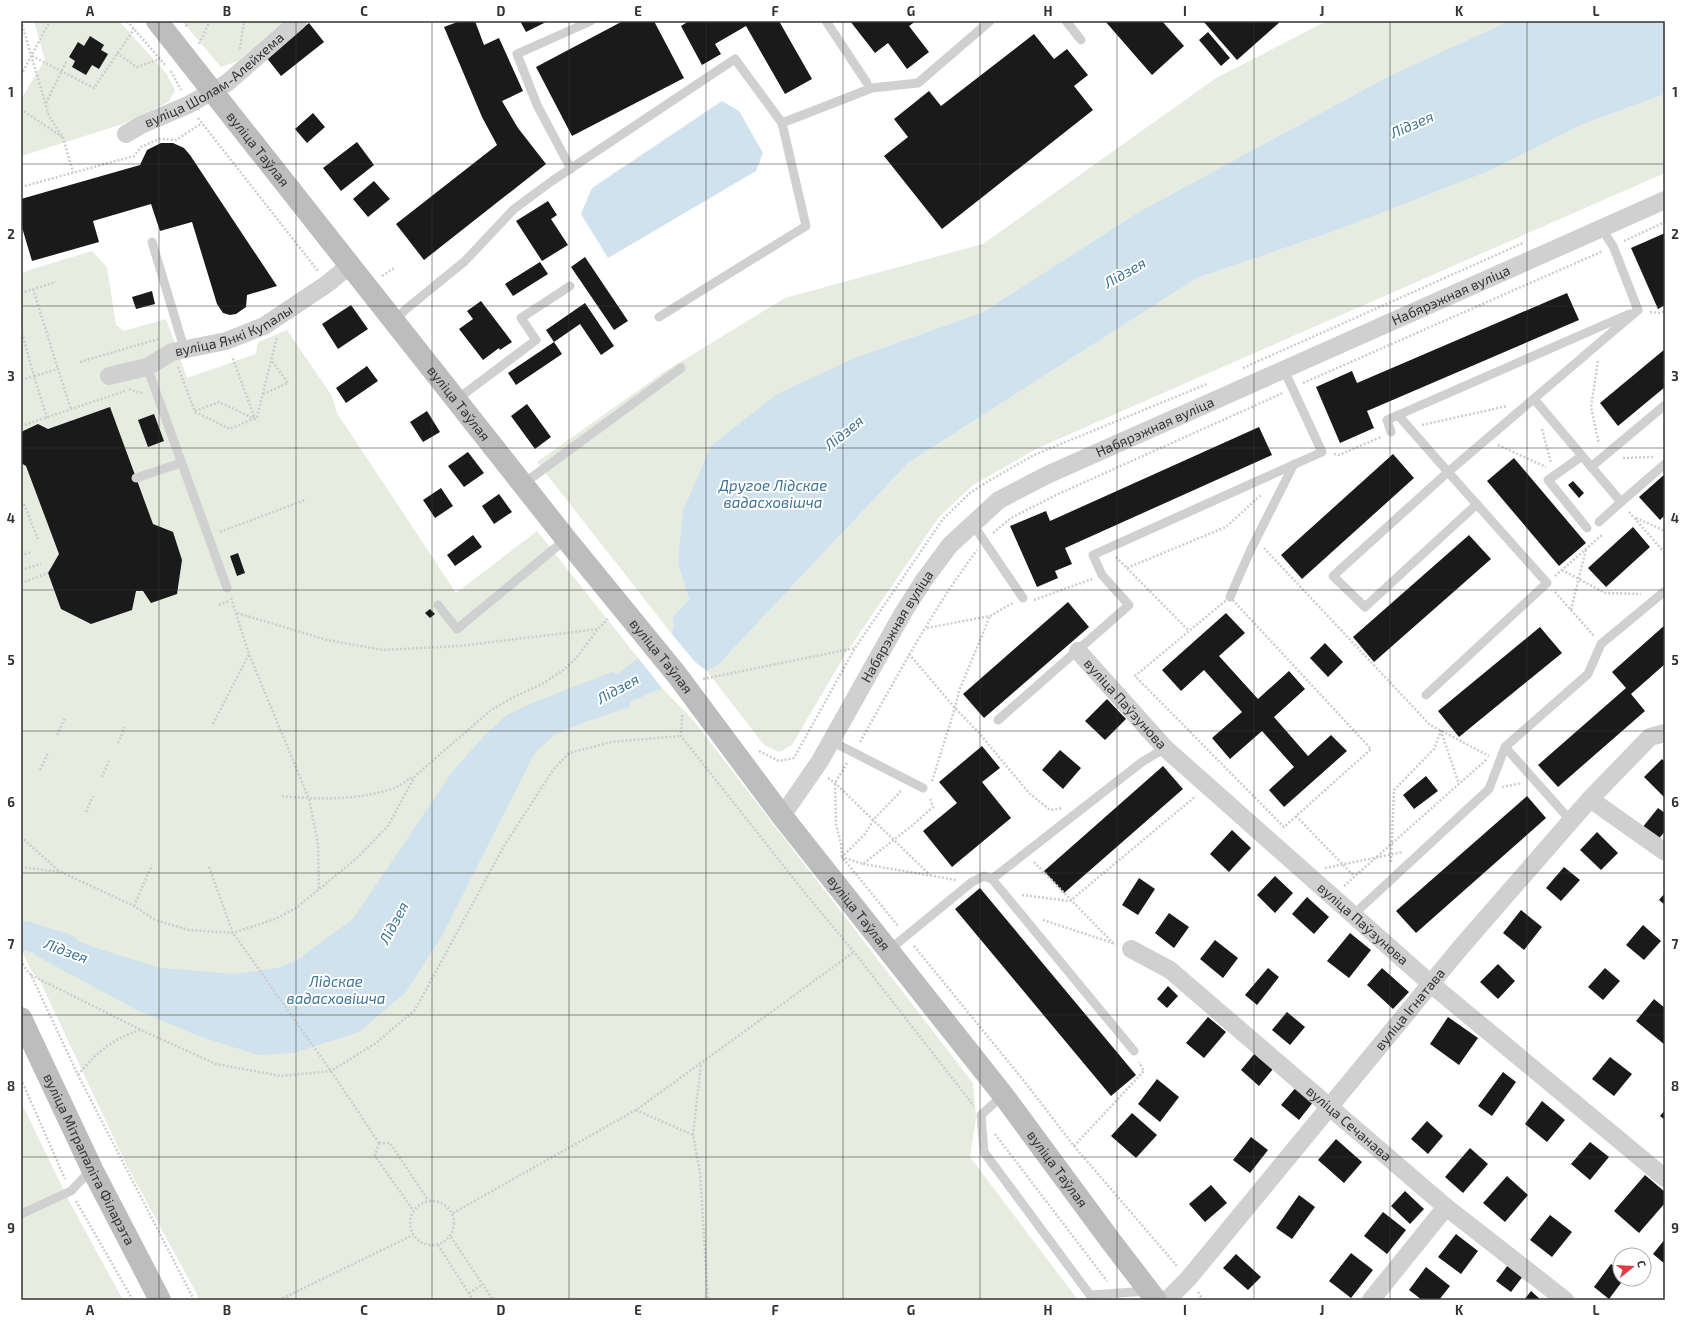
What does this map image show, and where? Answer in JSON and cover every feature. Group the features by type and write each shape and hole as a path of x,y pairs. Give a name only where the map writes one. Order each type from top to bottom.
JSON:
{"main road":[{"name":"вуліца Таўлая","path":"157,21 566,539 653,645 688,676 782,816 1003,1095 1157,1297"},
{"name":"вуліца Мітрапаліта Філарэта","path":"21,1018 92,1169 160,1300"}],"street":[{"name":"вуліца Шолам-Алейхема","path":"126,134 141,125 188,105 227,83 298,21"},
{"name":"Набярэжная вуліца","path":"782,816 831,741 903,613 924,580 950,545 972,523 999,500 1024,486 1665,200"},
{"name":"вуліца Янкі Купалы","path":"109,376 147,367 178,344 226,341 264,326 327,284 350,265"},
{"name":"вуліца Паўзунова","path":"1078,651 1165,748 1432,984 1665,1178"},
{"name":"вуліца Ігнатава","path":"1157,1297 1188,1279 1462,947 1590,799 1658,735"},
{"path":"1590,799 1665,852"},
{"name":"вуліца Сечанава","path":"1131,949 1170,970 1446,1207 1565,1300"},
{"path":"1370,1300 1446,1207"}],"lane":[{"path":"571,169 537,106 517,54 591,21"},
{"path":"826,21 867,82"},
{"path":"782,123 872,88 918,84 990,21"},
{"path":"1066,21 1081,40"},
{"path":"394,322 405,310 465,261 514,209 735,59 782,123 806,226 659,317"},
{"path":"1601,228 1613,246 1638,310"},
{"path":"152,242 178,344"},
{"path":"456,400 536,340 521,318 570,286"},
{"path":"1477,504 1365,607 1333,576 1448,472 1638,310"},
{"path":"1392,432 1387,420 1638,310"},
{"path":"147,367 227,588"},
{"path":"523,484 681,368"},
{"path":"998,720 1129,605 1102,575 1093,555 1322,452 1284,370"},
{"path":"1534,399 1621,502"},
{"path":"1591,467 1665,405"},
{"path":"1398,415 1547,583 1426,695"},
{"path":"1582,456 1548,480 1587,528"},
{"path":"136,478 181,462"},
{"path":"1230,597 1256,539 1294,464"},
{"path":"1599,522 1665,464"},
{"path":"972,523 1023,598"},
{"path":"438,605 457,629 566,539"},
{"path":"1353,915 1489,789 1506,747 1588,674 1601,644 1663,593"},
{"path":"1658,735 1665,722"},
{"path":"831,741 910,781 927,787"},
{"path":"1506,747 1571,821"},
{"path":"992,879 1142,762 1165,748"},
{"path":"889,950 972,882 984,876 992,879 1134,1051"},
{"path":"1003,1095 981,1115 984,1152 1090,1295 1116,1293 1157,1297"},
{"path":"21,1214 70,1192 92,1169"}],"path":[{"path":"21,21 49,116 63,138 73,172"},
{"path":"21,75 50,21"},
{"path":"198,46 210,21"},
{"path":"31,56 94,88 134,29"},
{"path":"117,53 137,67 160,59"},
{"path":"46,104 67,60"},
{"path":"21,109 63,138"},
{"path":"21,187 134,156 141,147 159,139 176,140 202,123"},
{"path":"930,875 874,819 835,783 854,753 909,654 964,567 984,540 1011,518 1056,495 1665,222"},
{"path":"21,293 56,282"},
{"path":"33,289 71,409"},
{"path":"1638,310 1660,313 1665,311"},
{"path":"195,412 230,429 257,417 283,313"},
{"path":"21,329 47,418"},
{"path":"226,341 254,419"},
{"path":"1601,342 1591,407 1602,458 1657,457"},
{"path":"80,362 178,344 195,412"},
{"path":"263,394 288,383 272,360"},
{"path":"21,380 58,369"},
{"path":"21,426 130,389 140,393 154,389"},
{"path":"1409,428 1534,399"},
{"path":"195,412 219,402 254,419"},
{"path":"1486,440 1553,470 1542,427"},
{"path":"1322,452 1339,455 1392,432"},
{"path":"1127,568 1226,527 1266,490"},
{"path":"208,536 305,500"},
{"path":"1621,502 1665,553"},
{"path":"24,504 38,539"},
{"path":"1624,516 1629,512"},
{"path":"1634,517 1665,531"},
{"path":"1601,644 1547,583 1608,530"},
{"path":"1256,539 1430,726 1490,756"},
{"path":"1107,549 1189,631"},
{"path":"1571,610 1586,549"},
{"path":"21,554 23,555 31,552"},
{"path":"21,570 41,564"},
{"path":"1562,570 1605,593 1663,593"},
{"path":"21,583 48,573"},
{"path":"926,628 990,616 1023,598 1033,601 1102,575"},
{"path":"227,588 237,613 249,654 309,799 318,844 319,889"},
{"path":"1230,597 1371,749 1284,827 1135,676 1189,631 1230,597"},
{"path":"219,605 232,600"},
{"path":"237,613 327,640 383,650 459,646 598,629"},
{"path":"282,796 309,799 358,796 395,787 415,776 491,710 542,684 565,669 577,657 598,629 613,615"},
{"path":"927,787 955,708 959,691 990,616"},
{"path":"688,676 704,680 855,648"},
{"path":"213,724 249,654"},
{"path":"909,654 955,708 979,733 1029,793 1050,810 1088,803"},
{"path":"683,711 681,736 854,952 981,1115 1116,1293"},
{"path":"57,736 65,718"},
{"path":"118,743 125,727"},
{"path":"1441,731 1459,784"},
{"path":"1390,881 1394,790 1434,749 1441,731"},
{"path":"31,975 141,1030 216,1064 281,1076 331,1071 376,1043 415,1010 504,846 553,770 569,753 611,742 681,736"},
{"path":"755,746 760,753 779,761 794,758"},
{"path":"1296,816 1354,876 1490,756 1506,747"},
{"path":"40,770 48,754"},
{"path":"102,777 109,761"},
{"path":"21,837 61,872 134,906 155,920 189,930 233,933 275,919 296,908 357,858 388,826 415,776"},
{"path":"910,781 874,819 865,834 842,857 863,864 972,882"},
{"path":"1489,789 1536,781"},
{"path":"1003,893 1070,901 1208,786"},
{"path":"86,812 93,796"},
{"path":"863,864 933,807"},
{"path":"1305,872 1427,847"},
{"path":"1025,853 1070,901 1113,943"},
{"path":"134,906 152,865"},
{"path":"21,867 61,872"},
{"path":"209,867 233,933 241,946 331,1071 379,1143"},
{"path":"1020,913 1131,949"},
{"path":"453,1213 636,1110 854,952"},
{"path":"21,960 31,975 78,1075 194,1300"},
{"path":"78,1075 91,1059 107,1045 121,1037 141,1030"},
{"path":"1074,1146 1144,1071 1134,1051"},
{"path":"701,1063 693,1135 700,1172 708,1300"},
{"path":"1024,1081 1074,1146 1188,1279 1203,1300"},
{"path":"636,1110 693,1135"},
{"path":"379,1143 390,1143 428,1200"},
{"path":"379,1143 374,1156 413,1210"},
{"path":"428,1200 442,1202 453,1213 455,1225 451,1237 438,1246 424,1244 413,1235 409,1222 413,1210 428,1200"},
{"path":"280,1300 413,1235"},
{"path":"451,1237 493,1300"},
{"path":"438,1246 473,1300"},
{"path":"469,1293 482,1285"}],"shaded area":[{"path":"34,21 119,21 166,73 175,90 169,102 123,124 21,156 21,99 45,60"},
{"path":"182,21 284,21 238,61 221,67"},
{"path":"1327,21 1509,21 1389,76 1137,213 983,312 857,357 678,564 689,599 672,618 674,627 671,633 537,462 664,372 785,298 983,244 1216,78"},
{"path":"1665,94 1665,173 1038,448 973,485 939,517 846,653 792,745 779,752 764,745 707,671 718,665 908,463 1197,278 1326,234 1578,126"},
{"path":"92,251 107,267 116,325 124,331 166,319 187,378 256,354 258,342 287,330 332,396 337,413 456,593 537,531 662,688 693,720 973,1083 976,1117 970,1157 1078,1300 200,1300 125,1162 41,983 30,969 21,948 21,274 29,270"},
{"path":"21,1102 70,1203 123,1300 21,1300"}],"water":[{"name":"Другое Лідскае вадасховішча","path":"1509,21 1665,21 1665,94 1578,126 1486,172 1326,234 1197,278 908,463 718,665 707,671 695,662 671,633 674,627 672,618 689,599 678,564 683,511 711,446 777,394 857,357 983,312 1137,213 1389,76"},
{"path":"722,101 739,111 763,153 756,171 608,258 581,214 592,188"},
{"name":"Лідскае вадасховішча","path":"638,658 662,688 630,702 629,707 585,722 554,735 534,754 443,934 406,992 359,1032 293,1053 258,1055 198,1036 135,1009 35,955 22,924 56,932 96,948 161,968 233,974 278,968 297,960 353,919 453,771 484,736 507,715 532,703 612,672 617,674"}],"building":[{"path":"460,21 475,21 484,45 499,38 523,91 502,101 518,128 546,164 424,260 396,224 497,145 482,117 444,27"},
{"path":"520,21 548,21 526,32"},
{"path":"623,21 654,21 684,78 572,136 536,67"},
{"path":"689,21 779,21 812,79 785,94 746,26 715,44 721,54 702,65 681,26"},
{"path":"850,21 916,21 909,26 929,52 907,69 888,43 875,53"},
{"path":"1105,21 1162,21 1184,46 1152,75"},
{"path":"1203,21 1281,21 1237,60"},
{"path":"309,23 324,42 281,76 266,57"},
{"path":"1208,32 1230,58 1221,66 1199,40"},
{"path":"1034,34 1054,59 1067,49 1088,75 1074,86 1093,110 942,229 884,156 908,137 894,119 929,91 941,106"},
{"path":"90,36 104,45 101,50 108,54 99,69 92,65 86,75 72,67 75,61 69,57 78,42 84,46"},
{"path":"313,113 325,127 307,143 295,129"},
{"path":"357,142 374,165 341,191 323,168"},
{"path":"161,143 173,143 184,148 190,155 277,286 247,295 246,307 236,314 230,315 223,313 217,304 192,222 160,231 151,204 93,221 99,242 32,261 21,224 21,199 140,165 147,150"},
{"path":"374,181 390,199 368,217 353,199"},
{"path":"548,201 557,215 551,219 568,245 542,261 516,221"},
{"path":"1665,233 1665,305 1658,309 1631,248"},
{"path":"585,257 628,321 614,330 571,267"},
{"path":"540,262 548,274 513,296 505,284"},
{"path":"152,291 155,304 136,309 132,297"},
{"path":"1567,293 1579,320 1367,411 1374,428 1340,443 1316,387 1352,371 1357,383"},
{"path":"481,301 512,342 500,350 499,348 483,360 459,329 473,319 467,311"},
{"path":"585,303 614,346 601,355 580,324 554,342 546,330"},
{"path":"351,305 368,329 338,349 322,324"},
{"path":"554,342 562,354 516,385 508,373"},
{"path":"1665,349 1665,387 1618,426 1600,403"},
{"path":"367,366 378,381 346,403 336,388"},
{"path":"527,404 551,437 535,449 511,416"},
{"path":"110,407 153,524 173,532 182,560 177,594 151,603 143,591 136,591 132,610 91,624 61,609 48,573 59,554 26,466 21,463 21,435 23,431 38,424 48,429"},
{"path":"427,411 440,432 423,442 410,422"},
{"path":"154,414 164,441 148,447 138,420"},
{"path":"1259,427 1272,455 1065,548 1072,564 1055,571 1058,578 1037,587 1010,526 1046,511 1050,521"},
{"path":"468,452 484,473 464,487 448,466"},
{"path":"1393,454 1414,478 1302,579 1281,555"},
{"path":"1514,458 1586,543 1559,566 1487,481"},
{"path":"1665,474 1665,515 1660,520 1639,497"},
{"path":"1573,481 1584,493 1579,498 1568,485"},
{"path":"441,488 453,506 435,518 423,500"},
{"path":"499,494 512,512 494,524 482,506"},
{"path":"1633,527 1650,547 1606,587 1588,568"},
{"path":"473,535 482,547 455,566 447,555"},
{"path":"1469,535 1491,559 1374,662 1353,637"},
{"path":"238,553 245,573 237,576 230,556"},
{"path":"1068,602 1089,627 984,718 963,694"},
{"path":"430,609 435,614 430,618 425,613"},
{"path":"1226,613 1245,633 1219,656 1258,699 1289,671 1305,689 1274,717 1308,756 1331,735 1347,751 1284,807 1269,790 1294,767 1262,731 1230,759 1212,738 1242,712 1204,670 1181,691 1162,670"},
{"path":"1665,625 1665,664 1631,694 1645,711 1558,787 1538,765 1626,688 1612,672"},
{"path":"1540,627 1562,653 1459,737 1438,711"},
{"path":"1325,643 1343,662 1328,677 1310,658"},
{"path":"1107,699 1126,719 1105,740 1085,721"},
{"path":"982,746 1000,768 982,782 1011,818 952,867 923,831 957,803 939,782"},
{"path":"1060,750 1081,768 1063,789 1042,770"},
{"path":"1662,759 1665,762 1665,798 1644,777"},
{"path":"1163,766 1183,789 1064,893 1044,871"},
{"path":"1426,776 1438,791 1414,809 1403,795"},
{"path":"1527,796 1546,818 1416,933 1396,911"},
{"path":"1658,808 1665,813 1665,831 1658,840 1642,828"},
{"path":"1232,830 1251,848 1229,872 1210,854"},
{"path":"1597,832 1618,853 1601,870 1580,850"},
{"path":"1564,867 1580,880 1561,901 1546,888"},
{"path":"1275,876 1293,893 1275,913 1257,895"},
{"path":"1139,878 1155,889 1138,915 1122,905"},
{"path":"980,888 1136,1075 1111,1096 955,909"},
{"path":"1665,893 1665,905 1659,900"},
{"path":"1307,897 1329,917 1314,934 1292,914"},
{"path":"1521,910 1542,927 1524,950 1503,933"},
{"path":"1169,913 1189,927 1174,948 1155,933"},
{"path":"1643,925 1661,941 1644,960 1626,945"},
{"path":"1350,933 1371,950 1349,978 1327,961"},
{"path":"1215,940 1238,958 1223,978 1200,959"},
{"path":"1498,964 1515,981 1498,999 1480,982"},
{"path":"1268,968 1279,977 1257,1005 1245,995"},
{"path":"1382,968 1409,992 1393,1009 1367,985"},
{"path":"1605,968 1620,981 1603,1000 1588,987"},
{"path":"1168,986 1178,996 1167,1008 1157,999"},
{"path":"1654,999 1665,1008 1665,1045 1636,1021"},
{"path":"1287,1012 1305,1027 1290,1045 1272,1030"},
{"path":"1208,1017 1226,1032 1204,1058 1186,1043"},
{"path":"1448,1017 1478,1038 1459,1065 1430,1044"},
{"path":"1255,1053 1273,1069 1259,1086 1241,1070"},
{"path":"1610,1057 1632,1074 1614,1096 1592,1079"},
{"path":"1503,1072 1516,1082 1492,1116 1478,1106"},
{"path":"1157,1079 1179,1097 1160,1122 1138,1104"},
{"path":"1297,1086 1314,1101 1299,1120 1281,1105"},
{"path":"1542,1101 1565,1120 1547,1142 1525,1124"},
{"path":"1665,1110 1665,1120 1660,1116"},
{"path":"1132,1113 1157,1135 1136,1158 1111,1136"},
{"path":"1427,1121 1443,1136 1428,1154 1411,1139"},
{"path":"1251,1137 1268,1150 1250,1173 1233,1160"},
{"path":"1336,1139 1362,1162 1344,1183 1318,1160"},
{"path":"1590,1142 1609,1157 1590,1180 1571,1164"},
{"path":"1470,1148 1488,1164 1463,1193 1445,1177"},
{"path":"1645,1175 1665,1192 1665,1203 1639,1233 1614,1211"},
{"path":"1507,1176 1528,1195 1505,1222 1483,1203"},
{"path":"1211,1185 1227,1203 1205,1222 1189,1204"},
{"path":"1405,1191 1424,1209 1410,1224 1391,1206"},
{"path":"1299,1195 1315,1207 1292,1239 1276,1228"},
{"path":"1383,1212 1406,1230 1387,1254 1364,1236"},
{"path":"1550,1215 1572,1232 1552,1257 1530,1240"},
{"path":"1456,1234 1478,1251 1461,1274 1438,1257"},
{"path":"1665,1239 1665,1264 1653,1254"},
{"path":"1351,1253 1373,1270 1351,1298 1329,1281"},
{"path":"1236,1254 1261,1277 1248,1290 1223,1268"},
{"path":"1508,1265 1523,1276 1511,1292 1496,1281"},
{"path":"1612,1265 1612,1287 1618,1287 1609,1299 1594,1287"},
{"path":"1426,1267 1450,1286 1439,1300 1422,1300 1409,1290"},
{"path":"1531,1291 1541,1300 1524,1300"}],"waterway":[{"name":"Лідзея","path":"21,937 27,936 65,948"}]}
